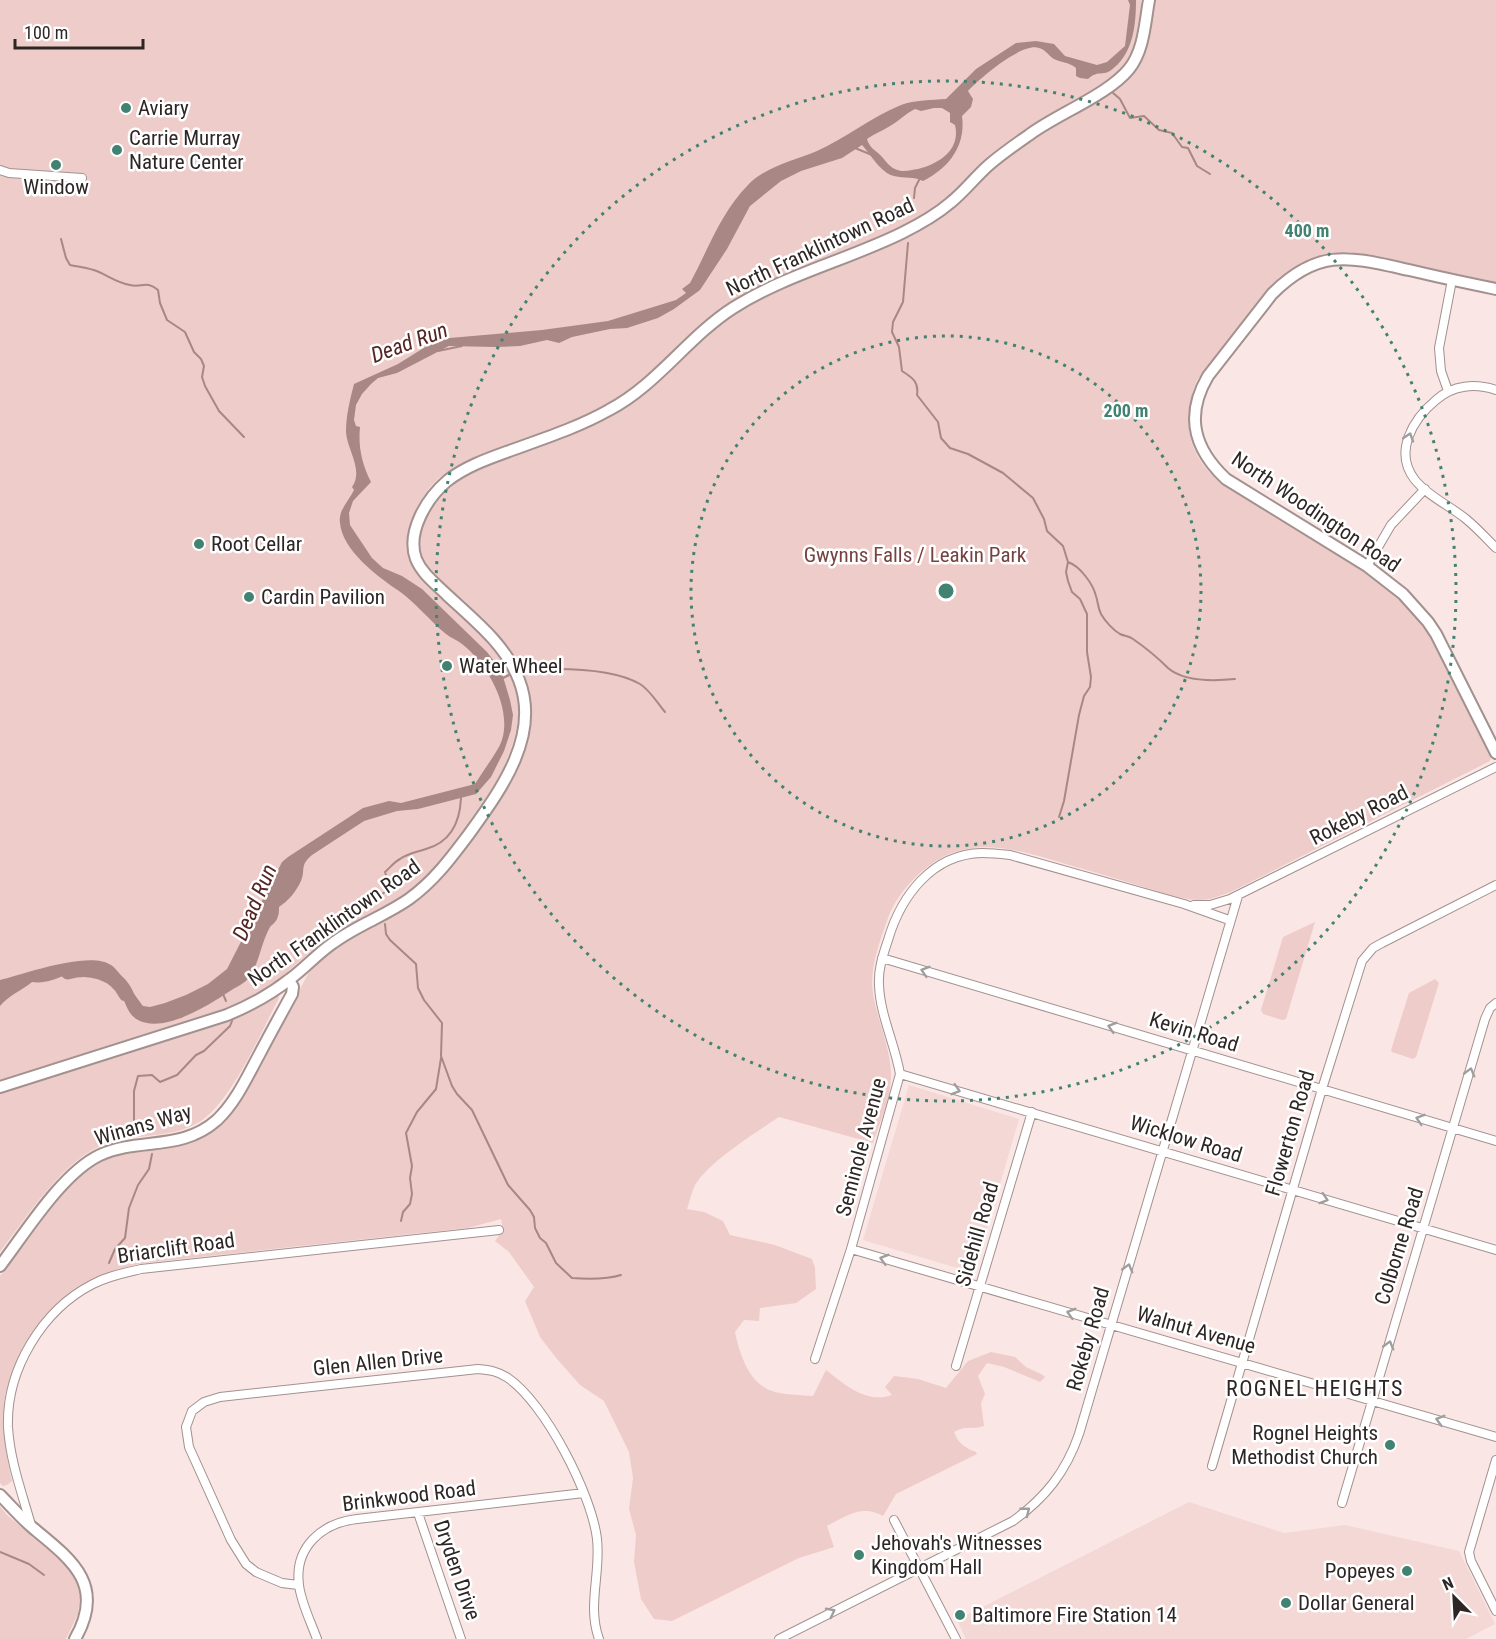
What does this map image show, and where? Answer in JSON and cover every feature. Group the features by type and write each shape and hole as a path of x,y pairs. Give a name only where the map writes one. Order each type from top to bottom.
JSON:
{"street":[{"name":"North Franklintown Road","path":"0,1087 249,1006 287,982 336,940 394,909 427,885 455,853 496,796 520,744 525,717 520,681 499,646 427,576 416,558 414,549 416,527 437,490 474,465 615,408 646,383 701,331 747,300 900,234 949,204 990,164 1031,133 1106,88 1129,69 1140,48 1149,0"},
{"path":"0,170 9,173 82,178"},
{"name":"North Woodington Road","path":"1496,289 1359,259 1344,258 1317,263 1298,272 1272,294 1208,376 1196,402 1194,416 1203,451 1215,469 1226,479 1367,566 1403,594 1428,622 1443,646 1496,753"},
{"path":"1448,392 1441,371 1439,348 1452,280"},
{"path":"1496,390 1477,385 1448,392 1432,403 1413,426 1406,444 1407,463 1411,473 1425,489 1466,519 1496,548"},
{"path":"1367,566 1391,525 1425,489"},
{"name":"Rokeby Road","path":"1184,904 1210,905 1238,896 1496,767"},
{"name":"Seminole Avenue","path":"815,1359 851,1249 900,1074 880,999 879,972 892,925 911,891 931,871 968,854 1010,855 1184,904 1229,920"},
{"name":"Flowerton Road","path":"1212,1466 1358,969 1366,955 1382,943 1496,885"},
{"name":"Rokeby Road","path":"779,1639 1013,1521 1030,1509 1054,1484 1072,1453 1238,896"},
{"name":"Kevin Road","path":"882,958 1496,1141"},
{"name":"Winans Way","path":"0,1266 60,1188 74,1172 87,1162 102,1154 121,1149 182,1139 202,1131 216,1120 230,1106 241,1089 292,994 287,982"},
{"name":"Colborne Road","path":"1342,1503 1487,1013 1496,1003"},
{"name":"Wicklow Road","path":"900,1074 1496,1250"},
{"name":"Sidehill Road","path":"956,1366 1032,1112"},
{"name":"Briarclift Road","path":"32,1527 11,1455 8,1416 12,1387 30,1345 41,1328 69,1299 112,1276 141,1269 499,1230"},
{"name":"Walnut Avenue","path":"851,1249 1496,1437"},
{"name":"Glen Allen Drive","path":"298,1585 282,1583 256,1572 246,1564 231,1540 187,1438 188,1418 192,1412 204,1402 220,1397 478,1369 491,1370 510,1379 530,1400 558,1439 584,1493 597,1542 593,1602 599,1639"},
{"path":"1496,1460 1469,1552 1471,1561 1496,1611"},
{"name":"Brinkwood Road","path":"317,1639 298,1585 301,1561 306,1549 321,1530 343,1521 584,1493"},
{"path":"0,1495 32,1527 66,1555 75,1565 84,1582 87,1598 86,1612 75,1639"},
{"name":"Dryden Drive","path":"418,1513 461,1639"},
{"path":"894,1520 956,1639"}],"shaded area":[{"name":"Dead Run","path":"1128,0 1136,0 1132,39 1124,57 1110,71 1088,79 1080,78 1076,76 1076,68 1073,66 1054,59 1041,49 1032,48 1022,50 1002,62 982,78 968,91 973,99 971,107 962,116 961,137 954,155 941,170 923,181 889,174 862,145 842,158 801,171 781,181 750,206 727,249 700,290 658,318 627,328 572,337 559,343 547,340 520,346 449,346 397,373 378,378 371,384 356,405 354,420 356,426 360,427 361,455 371,482 353,501 349,513 350,525 372,558 383,568 402,576 422,589 487,652 501,670 513,715 504,751 491,777 476,794 418,809 397,811 364,821 312,855 304,865 297,889 279,907 277,918 267,933 249,978 199,1010 173,1021 149,1023 138,1020 127,1008 114,978 107,972 89,968 49,981 32,982 0,1006 0,980 57,965 88,960 101,961 115,968 143,1006 150,1007 165,1003 208,984 227,969 282,862 288,857 363,808 389,801 401,803 475,784 500,745 504,732 501,704 481,664 462,644 446,634 411,601 362,562 342,533 340,518 354,490 352,487 356,474 346,432 347,414 354,384 398,364 438,339 542,330 608,321 676,300 686,293 682,289 690,283 730,207 755,178 828,146 879,115 901,105 946,99 976,69 1016,43 1036,41 1054,44 1065,56 1097,65 1107,62 1125,46 1130,5","holes":["942,108 950,113 950,122 955,125 955,142 947,154 933,164 918,169 898,170 871,147 867,139 915,109 921,111"]},
{"path":"909,1085 1019,1119 974,1273 863,1240"},
{"path":"1189,1502 1284,1533 1345,1525 1459,1551 1495,1624 1466,1639 966,1639 957,1620"}],"green space":[{"path":"0,0 1141,0 1135,45 1122,67 1099,86 1016,136 934,208 897,229 738,299 695,330 640,382 610,404 568,424 460,465 443,475 430,487 417,508 409,530 407,546 412,564 422,578 477,629 499,655 508,669 518,700 517,724 510,751 498,778 464,833 425,877 398,899 340,930 278,980 243,1003 0,1081"},
{"name":"Gwynns Falls / Leakin Park","path":"1153,0 1496,0 1496,282 1349,252 1308,260 1279,278 1197,380 1189,413 1193,447 1207,469 1222,483 1375,579 1405,603 1425,628 1437,648 1491,757 1490,761 1231,892 1208,899 1193,900 1173,896 1010,849 973,848 954,852 936,861 914,879 897,900 888,918 876,955 873,993 888,1052 891,1082 888,1100 873,1143 779,1117 713,1164 695,1185 687,1209 704,1212 723,1221 730,1235 775,1245 812,1259 816,1289 796,1303 760,1308 759,1321 744,1320 735,1332 747,1368 758,1383 766,1388 780,1393 813,1396 826,1370 857,1392 874,1397 892,1395 885,1387 894,1376 918,1379 946,1388 968,1361 991,1352 1015,1357 1026,1367 1045,1377 1040,1382 1004,1367 987,1363 978,1376 985,1394 981,1403 984,1426 954,1432 962,1445 977,1454 896,1494 883,1516 861,1511 827,1526 834,1547 799,1558 672,1621 654,1619 641,1599 634,1562 636,1535 629,1509 633,1478 629,1452 604,1401 580,1385 540,1337 525,1301 534,1287 509,1252 495,1241 503,1230 501,1219 468,1228 144,1263 123,1268 84,1285 66,1296 37,1325 12,1374 5,1397 4,1427 12,1481 3,1486 0,1483 0,1276 68,1186 84,1171 98,1162 119,1155 185,1143 201,1136 229,1115 245,1094 308,974 326,952 437,880 525,738 520,671 435,578 420,556 417,540 422,520 443,489 485,464 611,414 731,313 765,294 903,235 1023,142 1131,72"},
{"path":"1315,922 1286,1019 1282,1020 1263,1014 1261,1010 1283,937"},
{"path":"1435,979 1439,983 1416,1057 1413,1059 1392,1052 1409,993"},
{"path":"276,993 279,998 245,1065 213,1111 190,1127 179,1131 108,1143 76,1161 48,1190 0,1252 0,1090"},
{"path":"0,1506 7,1515 68,1566 77,1581 80,1597 78,1614 66,1639 0,1639"}],"waterway":[{"path":"1112,92 1120,99 1130,118 1144,116 1159,130 1172,133 1182,147 1188,148 1197,166 1210,174"},
{"name":"Dead Run","path":"855,148 872,155"},
{"path":"914,198 915,188 920,178"},
{"path":"61,239 70,265 96,271 126,284 147,285 158,290 160,303 167,320 185,332 194,352 201,359 204,366 202,377 205,386 219,411 244,437"},
{"path":"908,243 903,302 893,322 892,332 899,347 902,371 914,381 917,395 938,422 941,438 950,448 968,454 1003,473 1033,498 1044,519 1047,531 1063,546 1068,562 1066,572 1068,581 1072,592 1080,599 1087,614 1090,687 1084,696 1079,715 1064,801 1059,817"},
{"name":"Dead Run","path":"438,351 462,346"},
{"path":"1068,562 1077,567 1089,581 1101,614 1109,625 1120,634 1138,642 1175,673 1209,680 1235,679"},
{"path":"524,670 583,670 628,678 644,687 665,712"},
{"path":"501,679 509,675"},
{"path":"379,901 381,895 390,888 385,872 403,857 435,846 448,836 459,815 461,798"},
{"path":"385,924 386,934 390,940 416,964 418,988 424,1000 442,1023 441,1056 452,1086 472,1110 508,1185 530,1210 534,1217 535,1228 556,1263 572,1278 621,1275"},
{"name":"Dead Run","path":"68,972 76,970 101,972 116,981 126,994"},
{"name":"Dead Run","path":"223,994 226,1001"},
{"path":"134,1125 134,1091 138,1076 152,1075 160,1082 177,1075 230,1026 232,1021"},
{"path":"401,1221 403,1212 410,1204 412,1194 410,1178 412,1166 406,1133 417,1112 436,1089 441,1058"},
{"path":"109,1263 115,1249 125,1238 129,1208 138,1185 149,1169 152,1154"},
{"path":"0,1552 29,1564 44,1575"}],"place":[{"name":"Aviary","path":"126,108"},
{"name":"Carrie Murray Nature Center","path":"117,150"},
{"name":"Window","path":"56,165"},
{"name":"Root Cellar","path":"199,544"},
{"name":"Cardin Pavilion","path":"249,597"},
{"name":"Water Wheel","path":"447,666"},
{"name":"Rognel Heights Methodist Church","path":"1390,1445"},
{"name":"Jehovah's Witnesses Kingdom Hall","path":"859,1555"},
{"name":"Popeyes","path":"1407,1571"},
{"name":"Dollar General","path":"1286,1603"},
{"name":"Baltimore Fire Station 14","path":"960,1615"}],"district":[{"name":"ROGNEL HEIGHTS","path":"1315,1388"}]}
